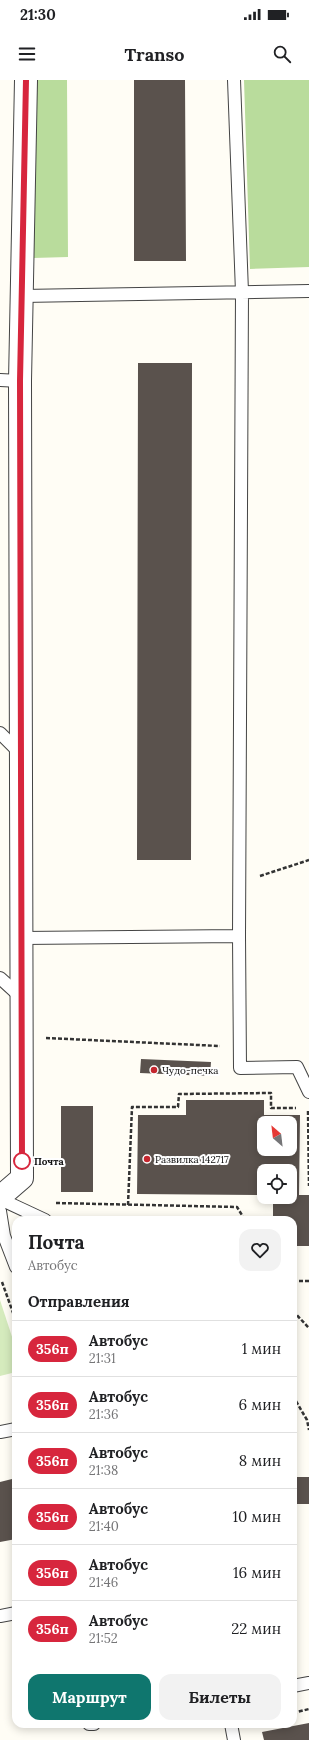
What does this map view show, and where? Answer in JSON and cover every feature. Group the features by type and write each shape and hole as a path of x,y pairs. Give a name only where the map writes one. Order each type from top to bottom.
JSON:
{"street":[{"path":"0,1198 22,1178 21,754 10,381 22,296 26,80"}],"lane":[{"path":"234,80 242,292 239,936 240,1068 297,1067 309,1092"},
{"path":"22,296 309,291"},
{"path":"0,733 21,754"},
{"path":"22,938 239,936"},
{"path":"0,978 22,998"},
{"path":"0,1198 37,1216"},
{"path":"0,1211 4,1236 12,1257"},
{"path":"0,1432 12,1430"},
{"path":"0,1616 12,1614"},
{"path":"297,1685 309,1683"},
{"path":"232,1728 234,1740"}],"path":[{"path":"240,882 309,860"},
{"path":"22,1037 240,1047"},
{"path":"128,1205 132,1107 178,1107 179,1094 271,1093 271,1108 300,1108"},
{"path":"308,1108 309,1186"},
{"path":"54,1203 237,1207 243,1216"},
{"path":"0,1277 12,1310"},
{"path":"297,1281 309,1281"},
{"path":"297,1316 309,1328"},
{"path":"297,1402 308,1419 309,1430"},
{"path":"297,1712 309,1709"}],"green space":[{"path":"33,80 67,80 68,257 33,258"},
{"path":"244,80 309,80 309,267 250,269"},
{"path":"0,1300 12,1337 12,1373 0,1376"}],"building":[{"path":"134,80 185,80 186,261 134,261"},
{"path":"138,363 192,363 191,860 137,860"},
{"path":"141,1059 211,1062 210,1076 140,1073"},
{"path":"186,1100 264,1100 264,1115 300,1115 299,1195 309,1195 309,1246 297,1246 297,1216 273,1216 273,1204 297,1204 297,1164 257,1164 257,1195 137,1194 138,1115 186,1115"},
{"path":"61,1106 93,1106 93,1192 61,1192"},
{"path":"297,1477 309,1477 309,1504 297,1504"},
{"path":"12,1479 12,1540 0,1542 0,1482"},
{"path":"309,1723 309,1740 264,1740 262,1732 283,1728 297,1728 297,1725"}],"bus line":[{"name":"356п","path":"22,1161 20,381 26,80"}],"place":[{"name":"Чудо-печка","path":"154,1070"},
{"name":"Развилка 142717","path":"147,1159"},
{"name":"Почта","path":"22,1161"}]}
